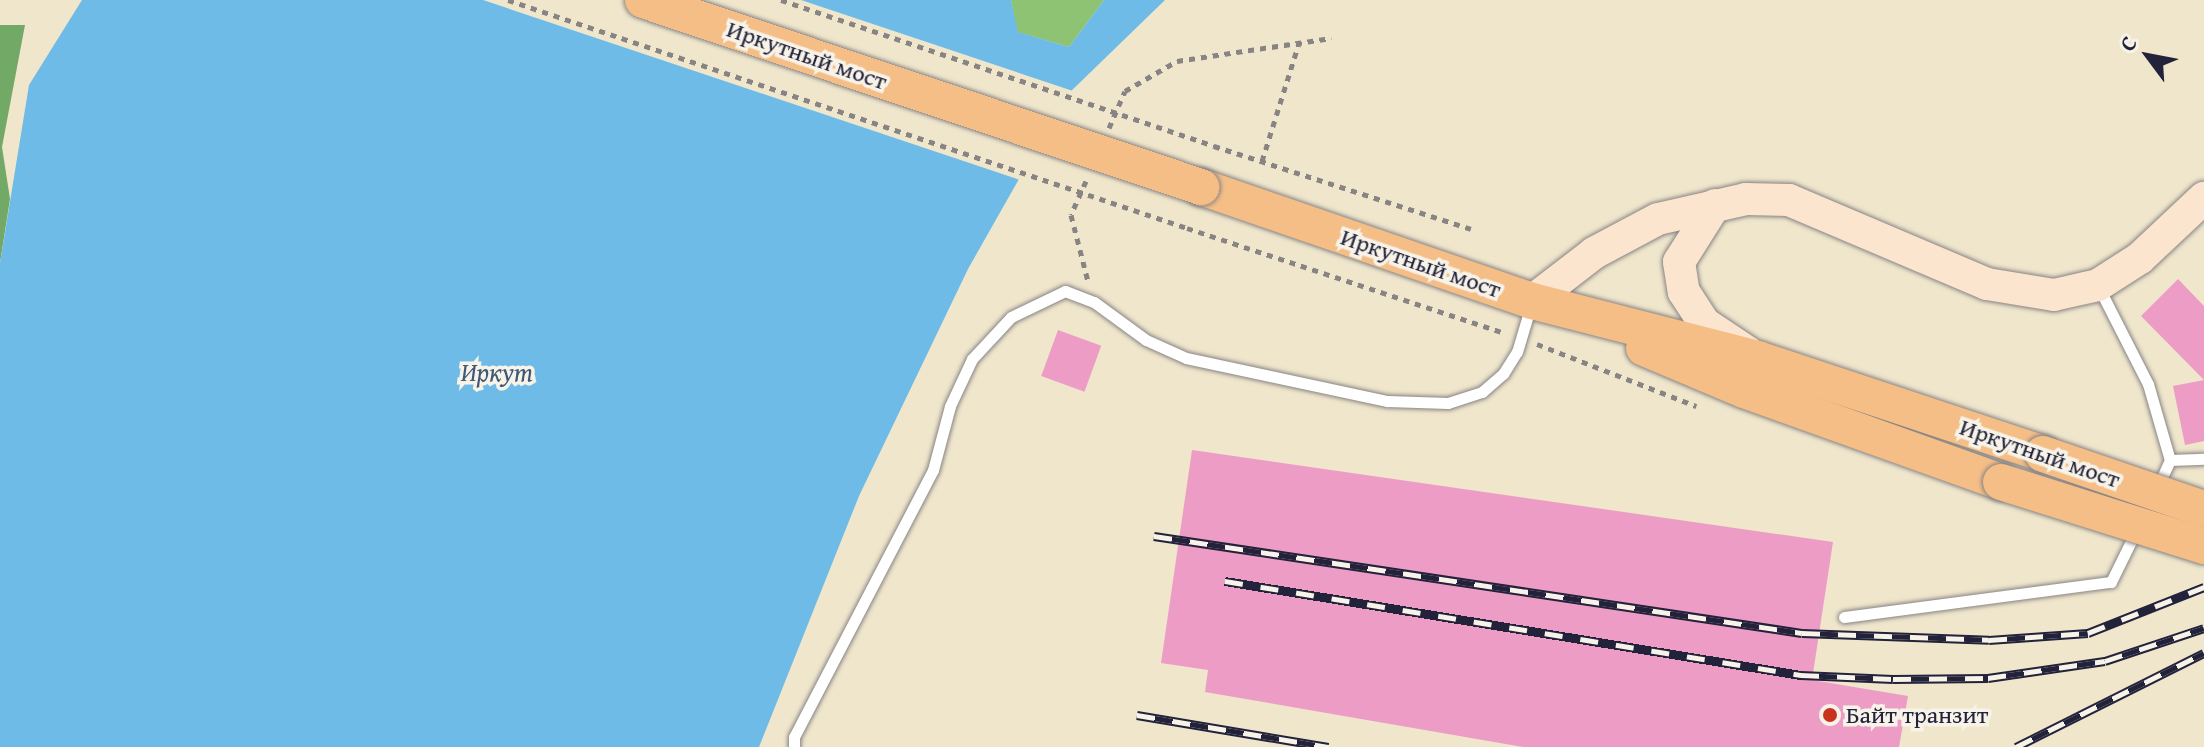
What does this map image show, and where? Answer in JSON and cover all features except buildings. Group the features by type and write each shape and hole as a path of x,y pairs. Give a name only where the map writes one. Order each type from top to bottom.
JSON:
{"main road":[{"name":"Иркутный мост","path":"643,0 1532,301 1744,390 2001,482 2204,546"},
{"path":"1532,301 1594,253 1658,219 1746,199 1789,200 1987,284 2054,295 2098,285 2140,258 2204,198"},
{"path":"1715,205 1679,262 1684,292 1704,323 1758,359"},
{"name":"Иркутный мост","path":"1532,301 1758,359 2204,509"}],"lane":[{"path":"2098,285 2148,384 2170,460 2150,501"},
{"path":"794,747 794,737 933,470 950,406 972,359 1011,317 1065,291 1094,302 1146,340 1186,358 1387,401 1448,403 1482,392 1503,374 1522,338 1532,301"},
{"path":"2170,460 2204,459"},
{"path":"1844,617 2111,582 2144,514"}],"path":[{"path":"508,0 1522,338 1699,407"},
{"path":"781,0 1471,229"},
{"path":"1107,132 1125,91 1177,61 1331,38"},
{"path":"1262,161 1299,43"},
{"path":"1089,174 1071,215 1094,302"}],"green space":[{"path":"1011,0 1104,0 1069,47 1017,32"},
{"path":"0,25 25,25 2,147 10,199 0,263"}],"water":[{"name":"Иркут","path":"82,0 1011,0 1018,32 1069,47 1104,0 1165,0 1066,96 968,269 859,496 759,747 0,747 0,263 29,85"}],"pier":[{"path":"483,0 801,0 1076,92 1023,181"}],"railway":[{"path":"1154,536 1802,633 1989,640 2088,633 2204,587"},
{"path":"1225,581 1801,675 1893,679 1988,678 2105,661 2204,628"},
{"path":"2016,747 2204,653"},
{"path":"1137,715 1328,747"}],"place":[{"name":"Байт транзит","path":"1830,715"}]}
